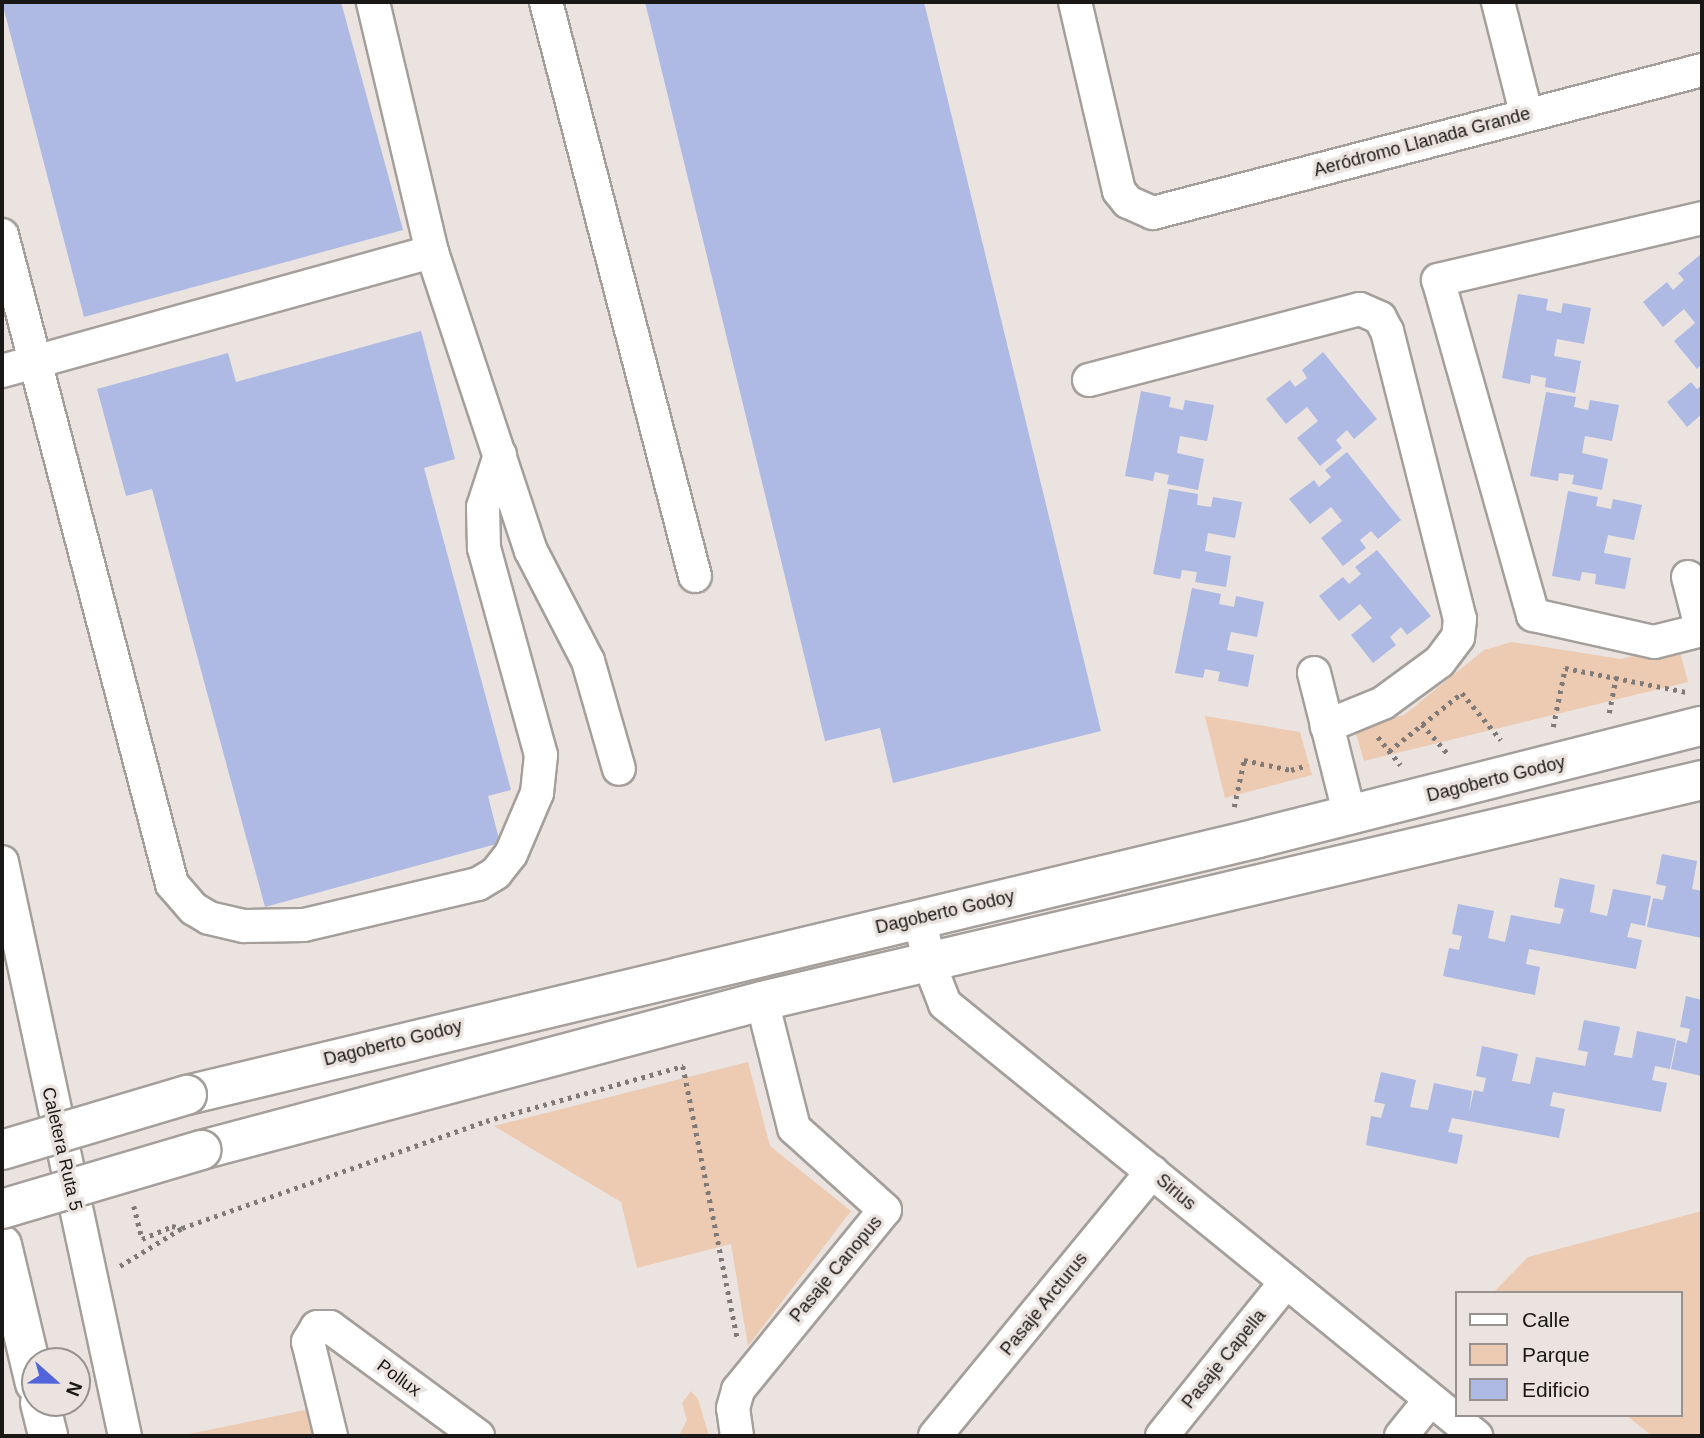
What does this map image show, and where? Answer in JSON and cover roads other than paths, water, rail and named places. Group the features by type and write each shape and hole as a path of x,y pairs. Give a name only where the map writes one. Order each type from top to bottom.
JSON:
{"main road":[{"name":"Dagoberto Godoy","path":"2,1150 187,1095 625,987 1350,816 1695,709"},
{"path":"2,1209 201,1150 762,1002 1702,780"},
{"path":"625,987 636,1034"},
{"path":"2,1245 26,1347"},
{"path":"43,1417 48,1436"}],"street":[{"path":"373,2 432,252 540,572 588,661 619,769"},
{"path":"546,2 695,576"},
{"name":"Aeródromo Llanada Grande","path":"1075,2 1119,191 1142,211 1163,212 1526,113 1702,71"},
{"path":"1498,2 1526,113"},
{"path":"1688,577 1702,631 1654,642 1533,615 1438,280 1702,218"},
{"path":"2,235 172,884 194,909 226,924 304,925 478,884 496,873 511,854 537,793 541,755 484,548 483,507 499,455"},
{"path":"2,371 432,252"},
{"path":"1089,380 1360,310 1380,318 1387,331 1457,606 1458,637 1439,662 1382,703 1327,726"},
{"path":"1314,673 1350,816"},
{"name":"Caletera Ruta 5","path":"2,862 125,1436"},
{"name":"Sirius","path":"920,919 929,963 946,1004 1476,1436"},
{"name":"Pasaje Canopus","path":"737,1436 733,1408 746,1381 885,1210 794,1128 762,1002"},
{"name":"Pasaje Arcturus","path":"935,1436 1152,1172"},
{"name":"Pasaje Capella","path":"1162,1436 1286,1282"},
{"name":"Pollux","path":"331,1436 308,1342 317,1327 330,1327 478,1436"},
{"path":"1401,1436 1430,1400"}]}
